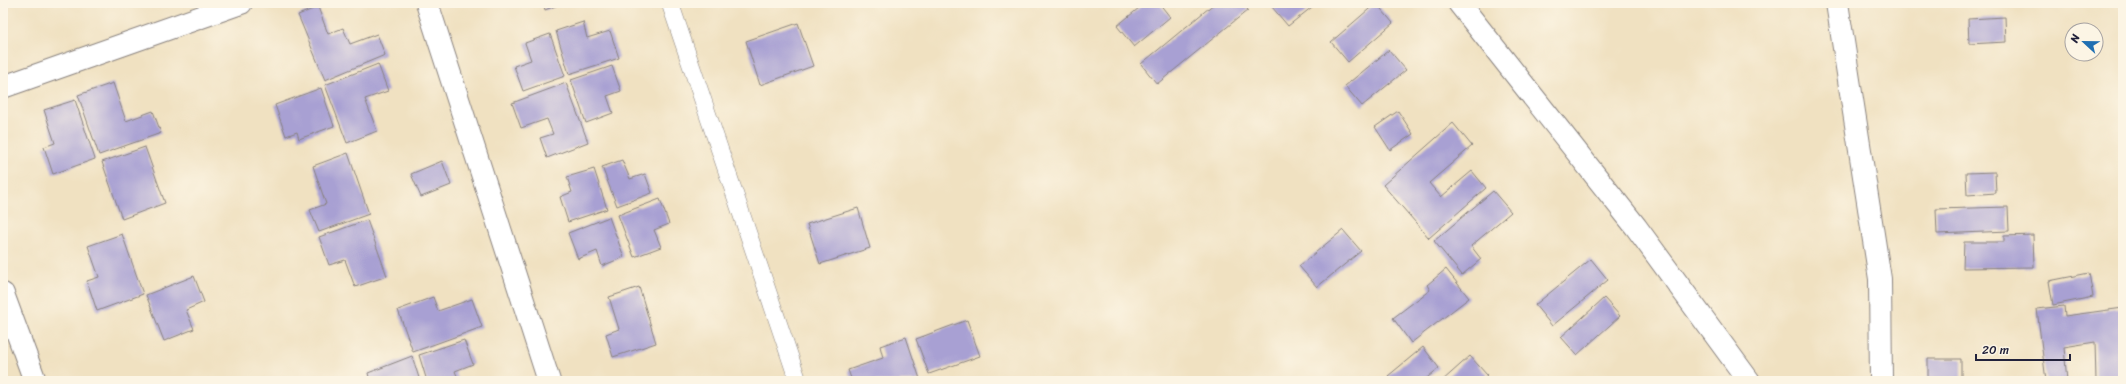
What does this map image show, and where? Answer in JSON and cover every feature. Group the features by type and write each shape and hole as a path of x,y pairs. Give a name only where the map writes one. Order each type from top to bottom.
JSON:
{"street":[{"path":"3,87 241,3"},
{"path":"427,3 549,381"},
{"path":"1459,3 1636,227 1749,381"},
{"path":"1837,3 1880,278 1881,381"},
{"path":"3,294 35,381"}],"lane":[{"path":"670,3 798,381"}],"building":[{"path":"543,3 563,3 545,10"},
{"path":"1145,3 1159,3 1170,17 1134,47 1117,26"},
{"path":"1215,3 1242,3 1248,10 1157,84 1141,64"},
{"path":"1276,3 1317,3 1288,26 1272,7"},
{"path":"1376,3 1393,23 1348,62 1331,42"},
{"path":"318,7 328,34 343,28 350,44 377,34 385,55 325,80 298,15"},
{"path":"2005,17 2006,42 1969,44 1968,19"},
{"path":"583,22 587,38 610,31 619,58 569,74 556,31"},
{"path":"798,23 813,66 760,85 746,41"},
{"path":"550,34 565,76 523,91 514,66 531,60 525,43"},
{"path":"1389,50 1406,70 1362,106 1345,86"},
{"path":"378,64 388,91 365,99 377,131 347,143 325,85"},
{"path":"612,66 621,91 607,96 613,113 586,123 571,80"},
{"path":"113,83 126,121 153,111 161,133 99,155 78,95"},
{"path":"566,83 588,142 547,158 540,138 553,134 547,119 521,128 512,103"},
{"path":"321,88 334,126 299,139 297,132 286,136 275,105"},
{"path":"75,100 95,159 53,174 44,147 55,143 44,110"},
{"path":"1398,111 1413,134 1390,150 1375,127"},
{"path":"1453,123 1472,146 1429,183 1441,197 1472,171 1486,188 1429,238 1383,185"},
{"path":"145,147 165,203 122,219 102,162"},
{"path":"348,153 369,214 319,232 310,210 326,204 313,166"},
{"path":"622,160 630,179 645,174 652,193 617,206 602,167"},
{"path":"442,161 451,185 421,197 411,174"},
{"path":"594,169 607,209 568,222 560,197 572,192 567,177"},
{"path":"1995,172 1996,193 1967,195 1966,173"},
{"path":"1493,191 1511,212 1471,246 1481,259 1462,275 1434,241"},
{"path":"660,199 669,224 654,230 661,247 634,257 618,215"},
{"path":"2008,207 2009,231 1937,234 1936,209"},
{"path":"858,208 870,248 820,264 807,224"},
{"path":"609,217 624,257 602,266 597,251 578,259 568,233"},
{"path":"367,220 387,276 355,287 345,260 329,265 319,237"},
{"path":"1343,230 1361,251 1317,287 1299,266"},
{"path":"122,234 143,294 97,311 87,281 99,277 88,246"},
{"path":"2033,235 2034,267 1963,268 1964,242 2004,242 2004,236"},
{"path":"1591,259 1608,280 1552,326 1535,305"},
{"path":"1446,269 1469,298 1411,343 1393,318 1430,290 1427,285"},
{"path":"2089,273 2093,297 2053,305 2049,281"},
{"path":"194,276 204,302 186,310 194,329 164,341 146,295"},
{"path":"639,287 656,343 613,357 606,334 619,329 609,297"},
{"path":"433,297 438,311 472,299 482,327 413,352 398,310"},
{"path":"1604,298 1620,316 1577,355 1561,337"},
{"path":"2064,306 2065,316 2123,308 2123,381 2096,381 2095,342 2064,347 2067,381 2046,381 2037,309"},
{"path":"967,320 980,356 929,374 916,339"},
{"path":"906,337 920,379 914,381 852,381 848,370 883,358 880,346"},
{"path":"464,340 473,364 455,371 459,381 427,381 419,355"},
{"path":"1423,347 1439,368 1423,381 1392,381 1388,376"},
{"path":"412,356 420,381 370,381 368,373"},
{"path":"1470,356 1487,375 1481,381 1442,381"},
{"path":"1928,359 1961,359 1961,381 1928,381"}]}
